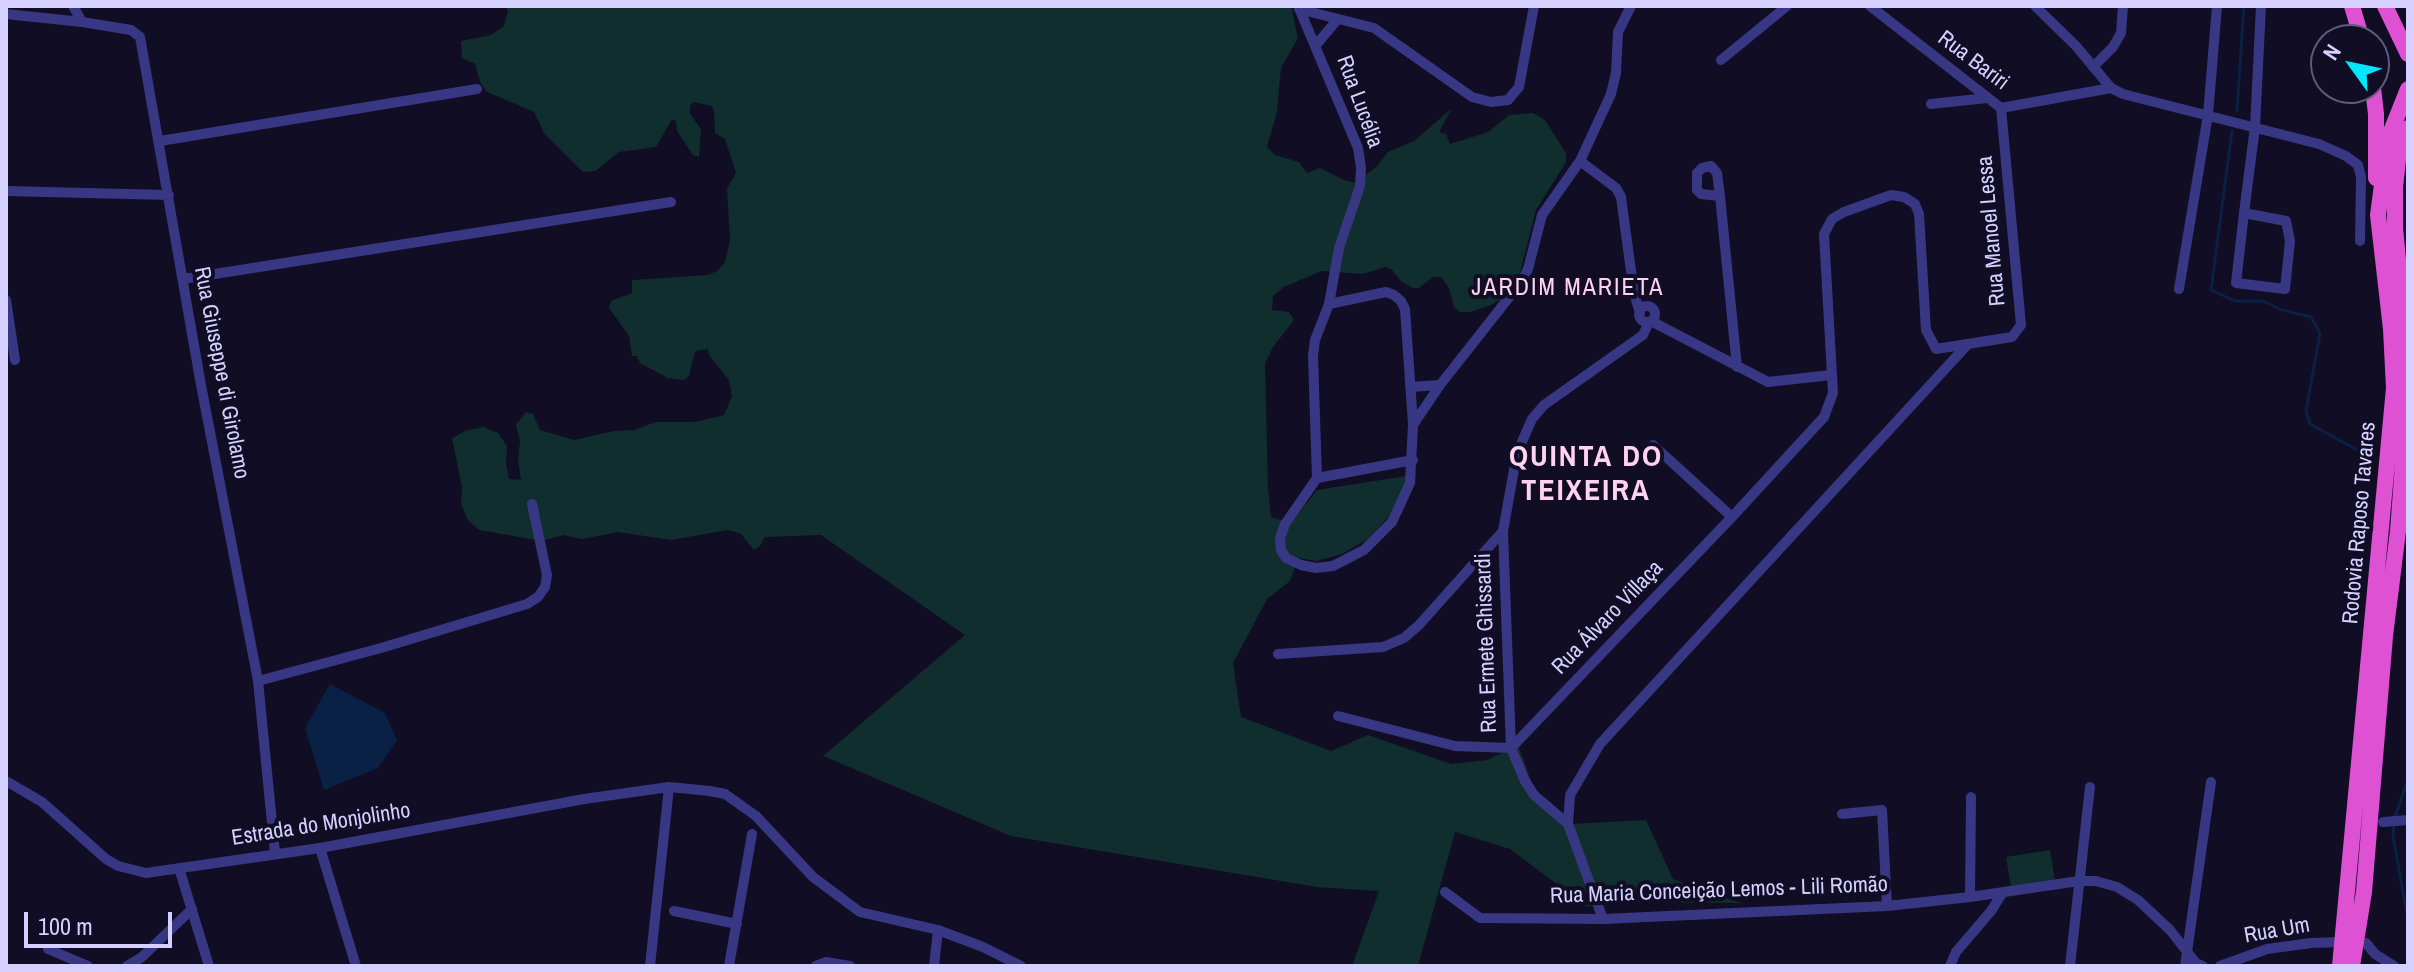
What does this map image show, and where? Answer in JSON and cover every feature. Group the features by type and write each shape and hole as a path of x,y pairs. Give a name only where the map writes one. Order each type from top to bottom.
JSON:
{"highway":[{"path":"2385,6 2408,54"},
{"name":"Rodovia Raposo Tavares","path":"2340,966 2394,388 2391,329 2378,215 2408,89"},
{"path":"2375,104 2378,215"},
{"name":"Rodovia Raposo Tavares","path":"2352,966 2364,892 2405,437 2407,358 2395,227 2399,136"},
{"path":"2385,636 2408,538"},
{"path":"2364,892 2365,966"}],"street":[{"path":"73,6 82,22"},
{"path":"1298,8 1374,28 1472,97 1491,102 1508,100 1519,87 1534,6"},
{"path":"1413,425 1440,385 1522,281 1542,215 1580,161 1611,94 1616,73 1618,32 1631,6"},
{"path":"1721,60 1787,6"},
{"name":"Rua Bariri","path":"1870,6 2001,108 2111,88"},
{"path":"2093,67 2113,47 2121,33 2123,6"},
{"path":"2179,289 2208,115 2217,6"},
{"path":"2244,213 2286,221 2290,241 2285,289 2236,283 2244,213 2255,127 2261,6"},
{"path":"2037,7 2076,46 2111,88 2138,99 2319,144 2346,156 2358,165 2361,177 2360,241"},
{"name":"Rua Lucélia","path":"1298,8 1358,148 1361,168 1360,186 1334,270 1329,304 1315,340 1317,478"},
{"name":"Rua Giuseppe di Girolamo","path":"6,14 131,30 140,37 258,681 275,853"},
{"path":"1316,45 1337,20"},
{"path":"160,141 477,89"},
{"path":"1931,104 1987,98"},
{"name":"Rua Manoel Lessa","path":"1831,375 1824,234 1832,219 1844,212 1891,195 1910,200 1919,214 1926,330 1936,349 2012,337 2021,325 2001,108"},
{"path":"1580,161 1616,188 1621,197 1634,293 1647,315 1768,382 1831,375"},
{"path":"6,191 169,195"},
{"path":"1720,196 1737,367"},
{"path":"183,279 671,202"},
{"path":"1329,304 1386,292 1401,301 1405,309 1413,425 1413,460 1410,483 1401,506 1379,538 1350,559 1333,566 1316,568 1286,558 1281,550 1280,538 1285,524 1317,478 1413,460"},
{"path":"6,300 15,360"},
{"name":"Rua Ermete Ghissardi","path":"1603,919 1568,824 1534,795 1511,748 1503,531 1517,453 1532,419 1553,399 1646,332 1647,315"},
{"path":"1568,824 1570,795 1600,744 1968,344"},
{"name":"Rua Álvaro Villaça","path":"1511,748 1824,417 1833,393 1831,375"},
{"path":"1410,387 1440,385"},
{"path":"1653,445 1732,517"},
{"path":"258,681 381,648 527,604 538,597 545,587 547,575 532,504"},
{"path":"1278,654 1383,647 1404,638 1503,531"},
{"path":"1338,716 1455,746 1511,748"},
{"name":"Estrada do Monjolinho","path":"6,781 42,802 106,859 118,866 146,873 320,848 584,799 669,787 725,794 756,816 813,877 860,912 938,930 1021,966"},
{"path":"2185,966 2211,782"},
{"path":"650,966 669,787"},
{"path":"2070,966 2090,787"},
{"path":"1970,897 1971,797"},
{"path":"1842,814 1882,810 1887,906"},
{"path":"2385,822 2404,822"},
{"path":"729,966 752,834"},
{"path":"320,848 356,966"},
{"path":"179,868 209,966"},
{"name":"Rua Maria Conceição Lemos - Lili Romão","path":"1445,892 1480,918 1603,919 1887,906 2096,881 2126,892 2186,948"},
{"path":"1950,966 1956,952 2003,892"},
{"path":"127,966 142,957 192,909"},
{"path":"674,911 737,924"},
{"path":"934,966 938,930"},
{"name":"Rua Um","path":"2220,966 2267,949 2342,942"},
{"path":"2366,943 2375,954 2394,966"},
{"path":"2186,948 2196,963 2203,966"},
{"path":"48,949 88,966"},
{"path":"816,966 826,962 850,966"}],"green space":[{"path":"505,6 1291,6 1298,38 1281,68 1277,111 1267,147 1275,155 1299,162 1307,173 1320,168 1356,183 1377,166 1388,152 1414,141 1452,108 1439,132 1446,134 1450,144 1488,132 1509,115 1533,113 1545,120 1566,153 1566,162 1536,210 1516,288 1510,294 1489,306 1460,312 1454,307 1449,288 1441,277 1433,277 1419,288 1413,288 1385,267 1363,274 1322,271 1284,287 1273,296 1272,310 1289,312 1294,320 1273,347 1265,364 1271,517 1291,523 1317,490 1406,476 1392,513 1368,539 1342,554 1317,561 1298,558 1290,581 1267,599 1233,663 1241,717 1331,751 1368,735 1451,764 1487,760 1518,745 1536,795 1569,824 1646,820 1673,879 1742,903 1613,902 1587,907 1510,849 1455,832 1418,966 1352,966 1379,891 1317,887 1011,836 823,756 965,635 821,535 765,537 754,550 741,534 728,530 671,540 618,532 582,539 563,535 542,541 479,530 468,520 461,504 462,487 452,438 467,430 484,427 498,433 507,446 509,479 521,480 518,460 520,441 516,425 526,412 533,414 540,430 574,440 613,431 634,430 656,422 695,422 724,415 732,396 729,380 709,355 708,349 695,351 689,376 684,380 668,378 640,363 637,356 632,356 629,336 609,308 611,301 632,293 632,280 708,275 725,262 730,240 727,188 736,173 725,139 715,133 714,110 711,106 694,102 690,106 690,114 701,129 699,157 693,155 677,131 676,121 672,119 656,147 619,152 595,171 583,172 544,133 534,112 487,92 475,64 462,58 461,41 491,35 504,26 508,11"},
{"path":"2050,850 2055,880 2011,887 2006,857"}],"water":[{"path":"330,684 385,713 397,740 378,768 324,790 305,728"}],"waterway":[{"path":"2237,111 2244,6"},
{"path":"2232,131 2211,290 2235,301 2263,301 2282,310 2311,317 2320,333 2306,411 2310,424 2368,456"},
{"path":"2395,817 2408,779"},
{"path":"2394,825 2393,836 2408,920"}],"district":[{"name":"JARDIM MARIETA","path":"1568,289"},
{"name":"QUINTA DO TEIXEIRA","path":"1586,475"}]}
